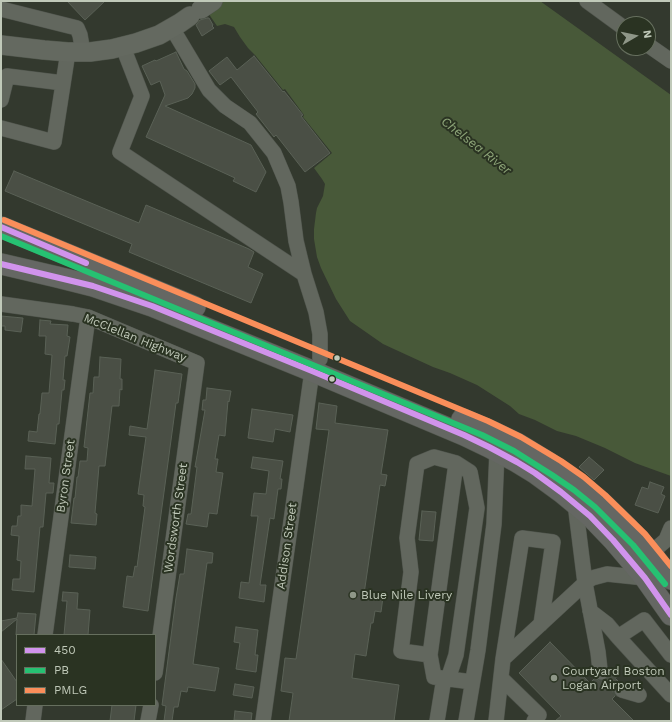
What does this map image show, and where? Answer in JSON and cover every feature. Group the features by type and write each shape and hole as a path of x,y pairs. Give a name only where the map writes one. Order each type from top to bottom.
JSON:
{"highway":[{"path":"1,227 316,365 497,451 535,473 575,503 613,540 645,578 671,615"},
{"path":"1,264 76,281 135,300 485,428 526,449 556,468 593,495 626,526 665,542 671,579"}],"main road":[{"path":"1,45 76,52 123,47 148,39 191,16"}],"street":[{"path":"587,1 616,22"},
{"path":"1,9 77,28 80,35 76,52 64,83 54,142 1,128"},
{"name":"Addison Street","path":"191,16 209,90 225,106 250,124 274,153 288,186 296,241 304,274 316,312 320,334 263,721"},
{"path":"123,47 142,96 120,152 304,274"},
{"path":"656,51 671,62"},
{"path":"1,100 7,76 64,83"},
{"name":"McClellan Highway","path":"1,304 88,317 197,363"},
{"name":"Byron Street","path":"45,634 88,317"},
{"name":"Wordsworth Street","path":"156,666 197,363"},
{"path":"466,721 478,650 494,524 497,451"},
{"path":"430,655 401,651 411,572 407,538 417,464 434,457 456,463 470,472 477,508 456,654 446,679 437,721"},
{"path":"456,463 430,655 434,677 472,682"},
{"path":"575,503 585,583 601,672"},
{"path":"496,721 522,538 553,542 541,624"},
{"path":"504,659 592,578 607,574 645,578"},
{"path":"590,611 607,624 671,695"},
{"path":"618,637 644,620 671,655"},
{"path":"501,678 539,715 534,721"},
{"path":"622,690 639,695"},
{"path":"33,721 35,706"},
{"path":"148,721 151,706"}],"water":[{"name":"Chelsea River","path":"200,1 540,1 671,95 671,476 635,463 605,448 576,436 557,431 519,414 510,406 477,385 383,344 350,321 336,299 321,268 317,257 314,239 317,208 323,196 325,184 314,168 332,153 303,117 304,115 285,89 283,90 248,48 234,27 225,24 217,26"}],"building":[{"path":"67,1 105,1 85,20"},
{"path":"209,18 214,28 202,36 196,25 200,20"},
{"path":"176,52 184,69 187,71 195,84 195,88 188,98 165,106 251,145 266,172 256,192 233,181 235,178 146,137 165,95 160,81 151,85 142,66"},
{"path":"254,56 303,115 301,116 330,153 305,172 276,135 274,137 256,114 258,112 231,77 220,85 209,71 227,57 237,70"},
{"path":"14,171 139,223 146,205 249,249 254,252 248,267 263,274 251,303 129,252 132,244 5,191"},
{"path":"1,316 23,318 21,332 5,330 5,326 1,326"},
{"path":"40,320 51,321 50,324 68,325 67,336 70,337 67,356 65,356 63,380 65,380 64,390 62,390 59,424 57,424 55,444 28,441 29,431 37,432 42,393 49,393 52,355 45,354 46,336 39,336"},
{"path":"100,357 121,359 120,379 122,379 122,390 120,389 119,406 112,406 105,466 99,466 95,513 97,514 96,525 71,523 80,461 87,461 88,448 84,447 90,393 93,393 94,377 99,377"},
{"path":"155,370 182,374 178,403 176,403 148,611 123,607 127,576 133,577 135,566 137,567 145,507 143,506 144,495 138,494 146,437 129,435 130,426 147,429"},
{"path":"207,388 231,391 229,402 228,401 225,436 219,435 215,459 218,459 216,472 223,473 217,514 209,513 207,527 186,524 188,514 191,514 197,467 195,467 205,410 202,410 203,400 206,400"},
{"path":"319,403 337,406 335,423 388,430 381,474 387,475 385,486 380,485 364,594 383,597 381,612 375,611 373,623 371,623 366,656 355,654 352,678 399,685 394,721 289,721 293,693 281,691 285,658 296,659 329,430 316,429"},
{"path":"252,409 293,415 290,432 275,429 273,442 248,438"},
{"path":"26,456 51,458 49,483 54,483 53,493 46,493 43,527 40,527 34,592 12,590 13,579 20,579 21,561 17,560 19,536 11,535 12,526 17,526 18,516 21,516 21,505 32,506 35,469 25,469"},
{"path":"253,457 283,461 280,479 282,479 281,489 278,489 274,519 270,518 260,585 266,585 264,602 239,598 241,582 249,583 258,516 251,516 254,493 266,494 269,471 251,468"},
{"path":"589,457 604,470 594,480 579,467"},
{"path":"650,482 664,487 661,494 665,496 658,513 635,505 642,487 648,489"},
{"path":"422,511 436,512 433,541 419,540"},
{"path":"187,549 213,553 212,563 207,563 193,664 219,668 215,691 188,687 187,692 181,691 178,707 174,707 172,721 164,721 166,706 162,705 176,598 180,574 184,574"},
{"path":"70,555 96,557 95,569 69,567"},
{"path":"63,592 78,593 77,609 90,610 88,634 64,634 67,601 62,601"},
{"path":"18,613 36,614 34,634 16,634 17,619 1,632 1,621 17,618"},
{"path":"236,627 258,630 255,655 258,655 256,672 236,669 240,643 234,642"},
{"name":"Courtyard Boston Logan Airport","path":"550,642 590,683 595,678 600,681 605,680 610,673 619,682 614,687 613,692 615,696 612,699 634,721 555,721 561,716 519,673"},
{"path":"1,659 16,681 16,700 1,710"},
{"path":"235,684 254,687 252,698 233,695"},
{"path":"112,706 136,706 134,721 110,721"},
{"path":"235,711 252,713 251,721 234,720"}],"tunnel":[{"path":"601,672 618,689 622,690"}],"transit line":[{"name":"PMLG","path":"4,220 488,421 521,437 561,461 584,477 605,495 645,534 671,566"},
{"name":"450","path":"1,227 86,263"},
{"name":"PB","path":"1,236 482,435 514,451 574,490 595,507 633,545 665,584"},
{"name":"450","path":"1,264 93,286 152,306 312,371 489,447 535,473 590,516 613,540 645,578 671,615"}],"place":[{"name":"Blue Nile Livery","path":"353,595"},
{"name":"Courtyard Boston Logan Airport","path":"554,678"}]}
